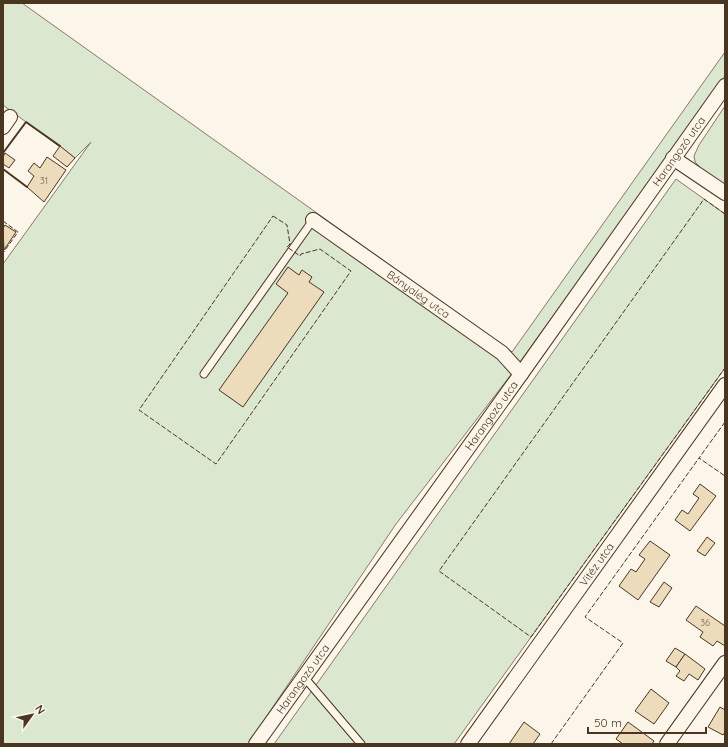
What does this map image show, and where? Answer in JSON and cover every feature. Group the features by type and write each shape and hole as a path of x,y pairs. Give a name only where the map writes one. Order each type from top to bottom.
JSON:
{"street":[{"name":"Harangozó utca","path":"256,744 725,86"},
{"path":"673,158 725,193"},
{"name":"Bányalég utca","path":"313,220 502,353 521,374"},
{"name":"Vitéz utca","path":"468,744 725,385"},
{"path":"667,744 725,663"}],"lane":[{"path":"204,374 313,220"},
{"path":"304,677 361,744"}],"green space":[{"path":"3,3 22,3 512,352 725,52 725,76 510,376 396,524 248,744 3,744 3,264 91,142 75,158 3,105"},
{"path":"725,106 725,186 703,170 695,162 694,156 699,145"},
{"path":"676,179 725,214 725,368 454,744 274,744"}],"building":[{"path":"60,146 75,158 67,167 53,156"},
{"path":"5,153 15,160 9,168 3,164 3,157"},
{"path":"47,157 66,170 44,202 27,187 34,176 28,171 34,163 40,168"},
{"path":"5,225 16,232 4,250 3,228"},
{"path":"288,267 299,275 302,270 312,277 309,282 324,292 243,407 219,390 288,293 276,284"},
{"path":"700,484 716,496 690,531 675,520 682,510 688,514 699,498 693,494"},
{"path":"707,537 715,543 705,556 697,551"},
{"path":"650,541 670,555 638,600 619,586 631,569 636,572 645,559 639,555"},
{"path":"664,582 672,588 659,607 650,602"},
{"path":"696,606 725,626 725,646 717,641 713,646 700,637 703,632 686,620"},
{"path":"675,648 685,654 676,667 666,661"},
{"path":"685,654 705,669 698,680 689,674 684,681 676,676 680,671 676,667"},
{"path":"651,689 669,703 654,724 635,711"},
{"path":"720,707 725,710 725,732 723,735 708,727"},
{"path":"524,722 540,734 533,744 509,744"},
{"path":"628,722 654,741 652,744 623,744 616,739"}],"fence":[{"path":"725,214 704,199 439,571 531,637 725,368"},
{"path":"273,216 287,225 290,244 287,247 300,256 301,254 320,249 351,271 216,464 139,410 273,216"},
{"path":"3,221 18,232 3,253"},
{"path":"725,422 699,458 725,476"},
{"path":"551,744 623,643 585,617 699,458"}],"wall":[{"path":"3,153 26,122 60,146"},
{"path":"3,169 27,187"}]}
